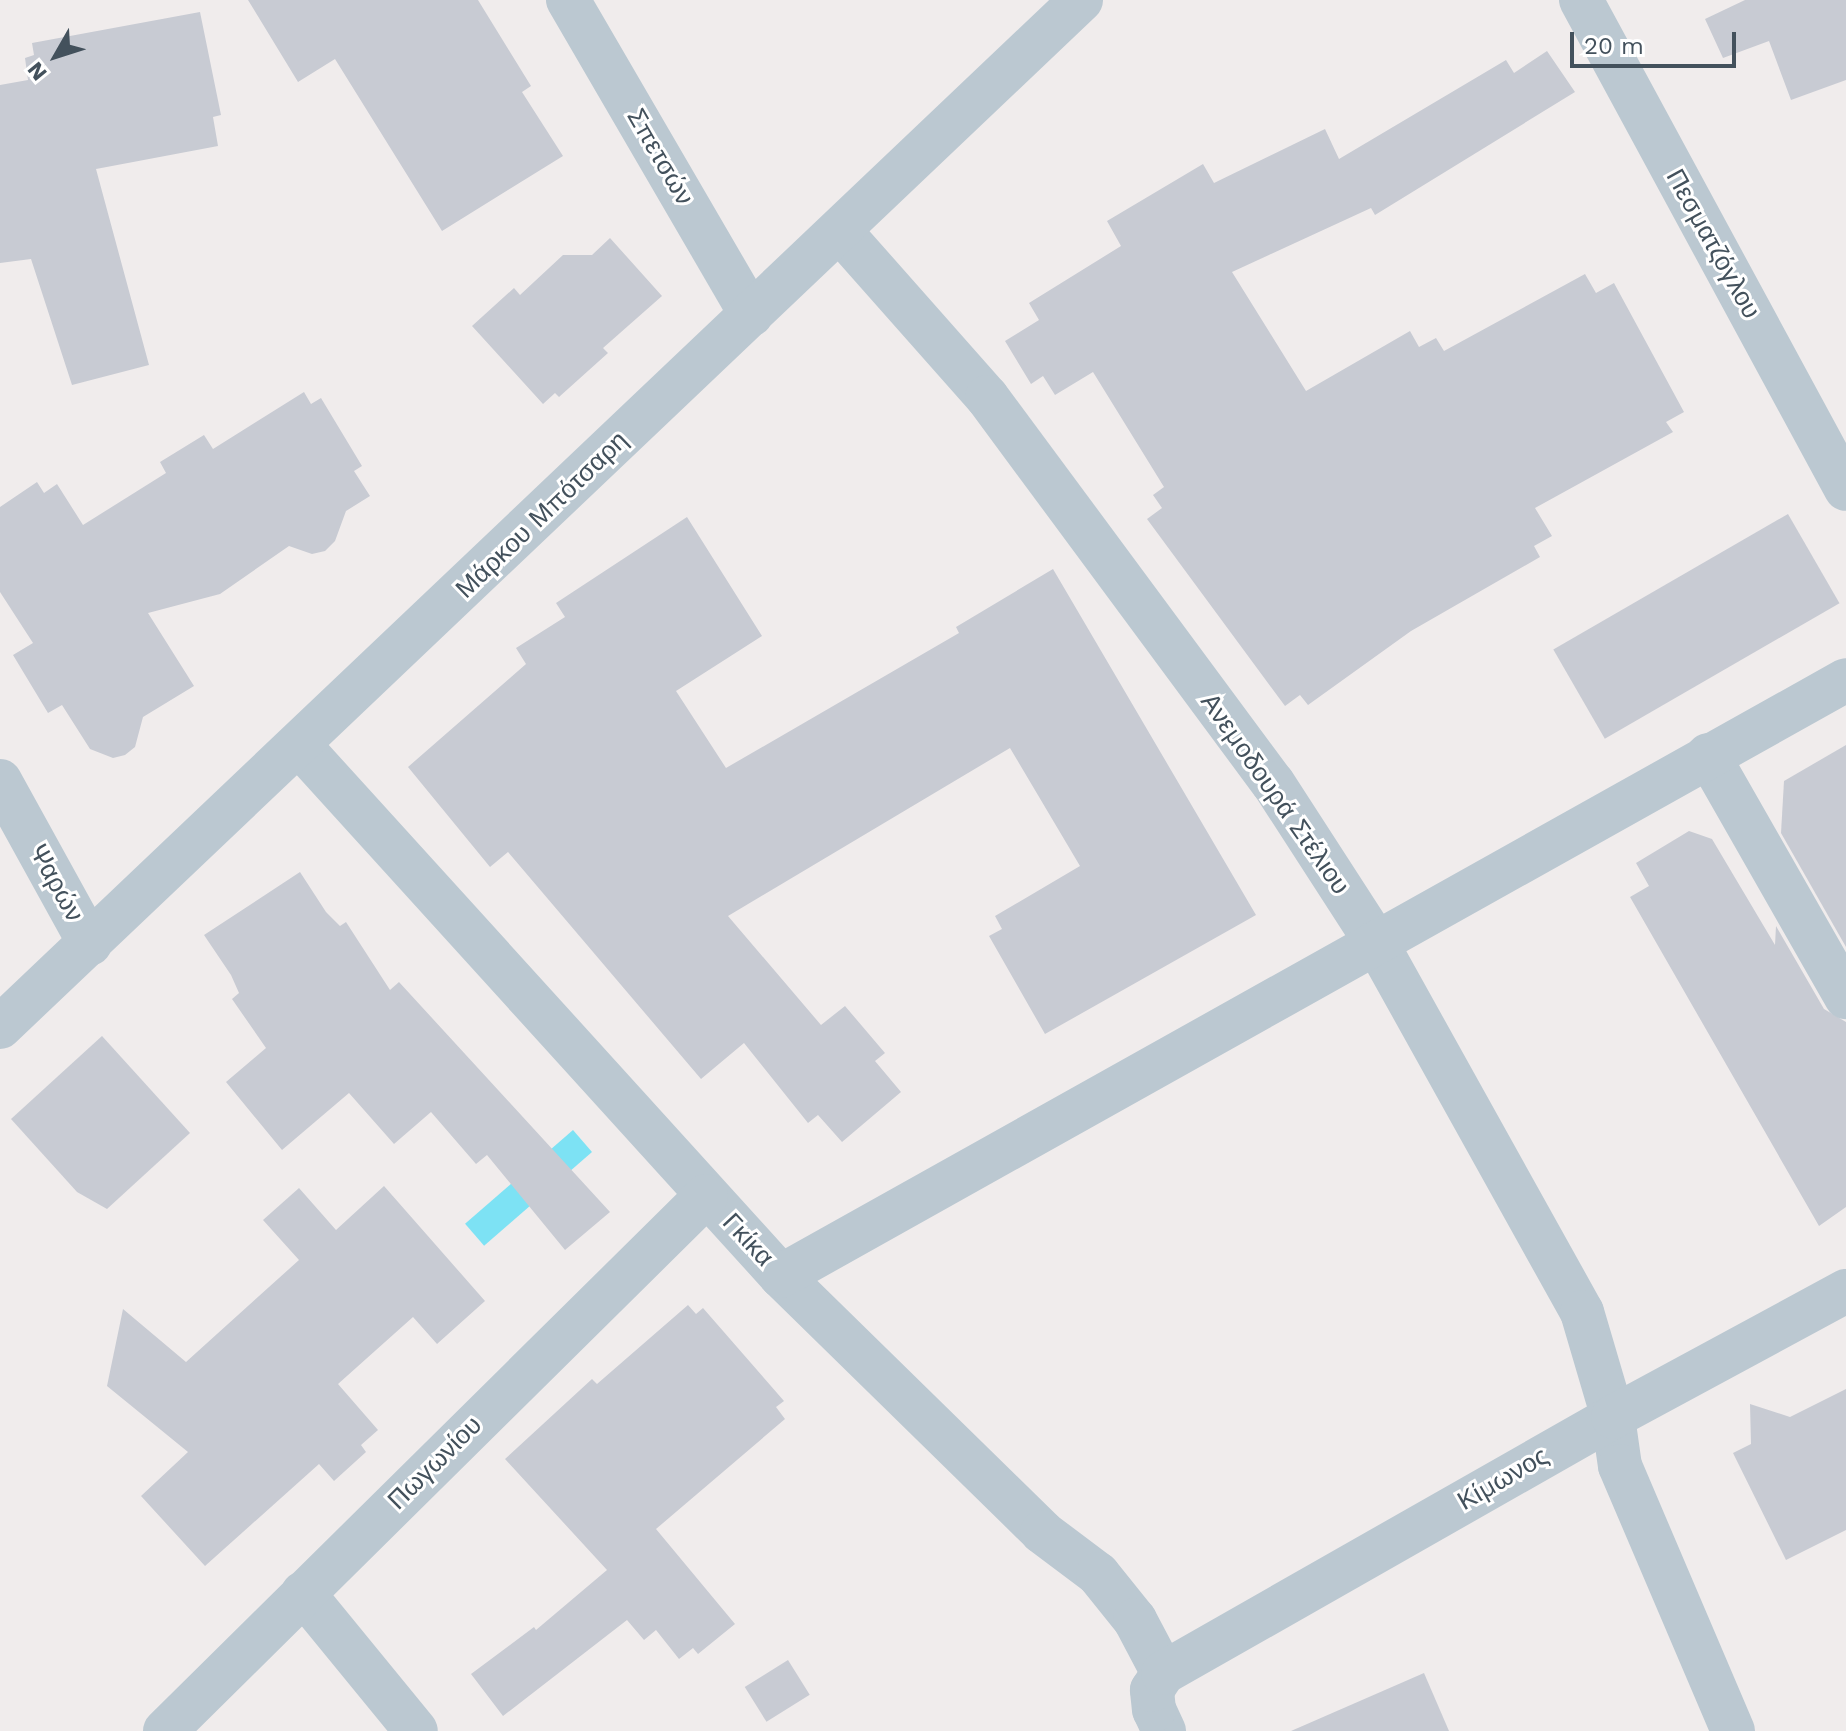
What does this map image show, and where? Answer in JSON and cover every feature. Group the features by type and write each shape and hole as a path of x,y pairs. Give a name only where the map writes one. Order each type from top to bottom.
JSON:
{"street":[{"name":"Σπετσών","path":"568,0 751,315"},
{"name":"Μάρκου Μπότσαρη","path":"0,1027 300,746 1081,0"},
{"name":"Πεσματζόγλου","path":"1581,0 1846,489"},
{"name":"Ανεμοδουρά Στέλιου","path":"840,231 996,410 1273,783 1376,942 1582,1312 1613,1417 1620,1466 1733,1731"},
{"path":"781,1276 1846,680"},
{"name":"Γκίκα","path":"300,746 781,1276 1042,1532 1098,1574 1135,1620 1163,1673"},
{"path":"1708,755 1846,997"},
{"name":"Ψαρών","path":"0,781 90,944"},
{"name":"Πωγωνίου","path":"165,1731 706,1196"},
{"name":"Κίμωνος","path":"1163,1673 1613,1417 1846,1291"},
{"path":"303,1593 416,1731"},
{"path":"1163,1673 1152,1690 1154,1710 1164,1731"}],"water":[{"path":"573,1130 592,1152 484,1246 465,1224"}],"building":[{"path":"248,0 478,0 531,86 522,92 563,156 442,231 335,59 298,82"},
{"path":"1745,0 1846,0 1846,80 1791,100 1769,41 1723,58 1705,19"},
{"path":"200,12 221,115 213,117 218,146 96,169 149,365 72,385 31,259 0,263 0,85 28,80 25,58 34,55 32,43"},
{"path":"1547,51 1575,92 1375,215 1371,208 1232,272 1306,391 1410,331 1419,347 1436,338 1444,351 1585,274 1596,293 1614,283 1684,412 1666,422 1673,432 1535,508 1552,536 1534,546 1540,557 1411,631 1308,705 1300,695 1285,706 1147,519 1162,508 1153,495 1164,487 1093,372 1055,395 1043,376 1031,384 1005,341 1039,320 1029,303 1121,246 1107,221 1203,164 1214,183 1325,129 1339,159 1506,60 1514,73"},
{"path":"610,238 662,296 603,348 608,353 559,397 555,393 543,404 472,326 514,288 520,295 563,255 592,255"},
{"path":"304,392 311,404 321,398 362,466 354,471 370,496 346,511 335,541 325,551 312,554 289,546 220,594 148,613 194,686 143,717 135,747 125,755 113,758 90,749 62,705 48,713 13,655 33,643 0,592 0,507 37,482 44,493 57,484 83,525 166,473 160,462 204,435 213,449"},
{"path":"1788,514 1840,603 1605,739 1553,650"},
{"path":"687,517 762,636 676,691 726,768 959,633 956,627 1053,569 1256,915 1045,1034 989,936 1002,929 995,916 1080,866 1010,748 728,916 821,1025 845,1006 885,1053 875,1061 901,1092 842,1142 818,1115 808,1123 744,1043 701,1079 508,852 490,867 408,767 526,664 516,648 565,617 556,603"},
{"path":"1846,745 1846,947 1781,833 1784,781"},
{"path":"1689,831 1712,839 1775,945 1776,926 1824,1009 1846,1022 1846,1207 1819,1226 1630,897 1649,886 1636,863"},
{"path":"300,872 326,912 340,926 346,922 390,990 399,982 610,1212 565,1250 487,1155 476,1164 431,1112 394,1144 349,1093 282,1150 226,1082 266,1048 232,999 239,993 231,975 204,935"},
{"path":"102,1036 190,1133 107,1209 77,1192 11,1119"},
{"path":"384,1186 485,1301 437,1344 413,1317 338,1384 378,1430 361,1445 366,1452 334,1481 319,1464 205,1566 141,1496 188,1452 107,1386 123,1309 186,1362 299,1260 263,1220 299,1188 336,1230"},
{"path":"688,1305 696,1314 703,1308 784,1401 776,1407 785,1419 656,1529 735,1624 698,1654 693,1648 679,1659 656,1630 644,1640 627,1620 503,1716 471,1674 534,1627 536,1630 607,1570 505,1459 592,1379 597,1384"},
{"path":"1846,1389 1846,1530 1786,1560 1733,1453 1751,1444 1750,1404 1790,1417"},
{"path":"788,1660 810,1695 766,1722 745,1687"},
{"path":"1424,1673 1449,1731 1291,1731"}]}
